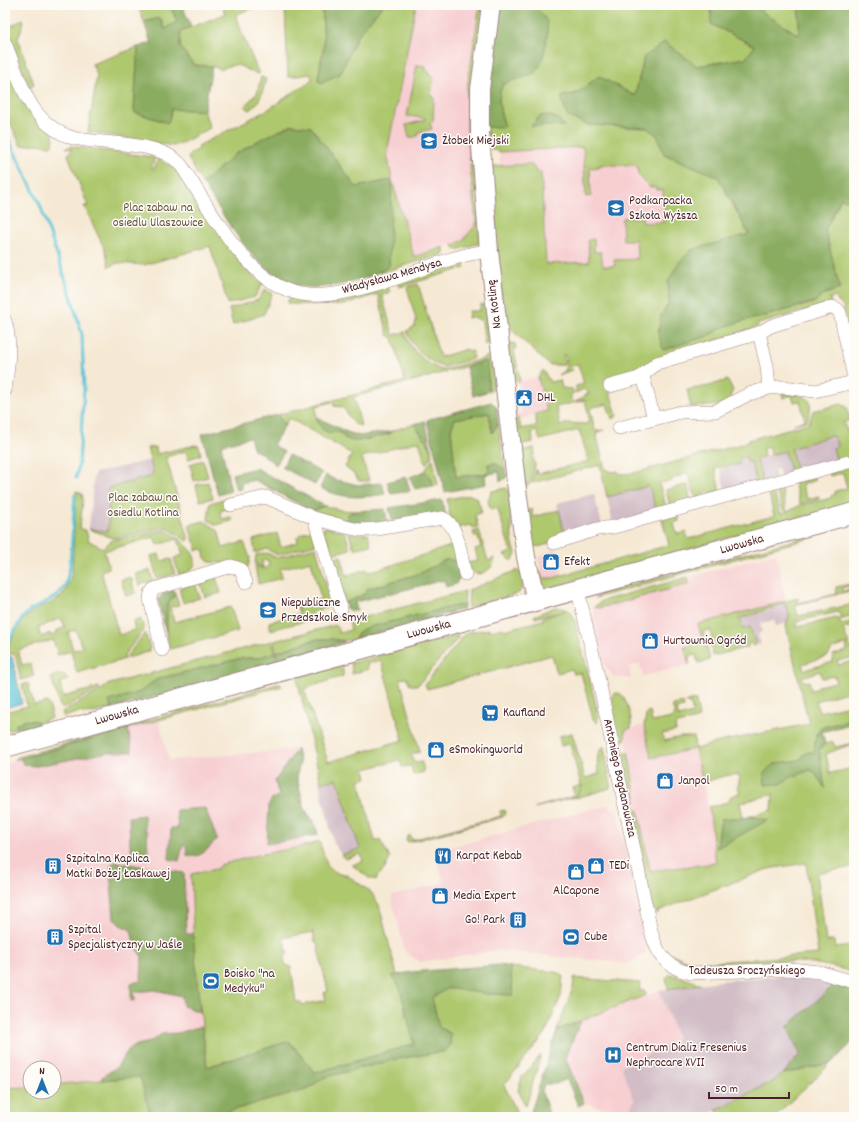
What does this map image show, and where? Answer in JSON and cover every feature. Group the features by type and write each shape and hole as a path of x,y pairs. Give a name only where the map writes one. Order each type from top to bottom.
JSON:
{"main road":[{"name":"Lwowska","path":"5,747 578,591 854,513"}],"street":[{"name":"Na Kotlinę","path":"491,5 479,102 489,251 526,557 536,602"},
{"name":"Władysława Mendysa","path":"5,43 30,103 46,123 63,134 73,138 156,150 174,158 182,165 247,261 268,280 285,289 308,295 325,295 350,291 466,256 489,251"},
{"path":"610,386 643,376 657,363 759,333 771,326 825,308 834,307 840,312 854,377"},
{"path":"5,320 8,331 10,352 5,390"},
{"path":"759,333 768,368 769,388"},
{"path":"643,376 654,419"},
{"path":"619,428 681,412 716,411 749,394 769,388 783,387 815,391 854,382"},
{"path":"554,543 590,531 614,528 848,462"},
{"path":"232,505 266,497 314,518 346,528 368,530 442,518 454,527 465,574"},
{"path":"314,518 341,609"},
{"path":"162,650 150,599 150,593 154,589 231,566 240,569 246,582"},
{"name":"Antoniego Bogdanowicza","path":"578,591 599,681 651,931 657,949 666,961"},
{"name":"Tadeusza Sroczyńskiego","path":"666,961 677,969 691,973 791,969 819,972 854,982"}],"shaded area":[{"name":"Żłobek Miejski","path":"416,5 480,5 467,89 467,129 476,225 462,241 414,257 392,180 387,153"},
{"path":"658,138 664,154 718,177 749,235 679,262 510,282 499,169 501,140"},
{"path":"538,378 547,411 512,422 511,415 522,413 518,395 521,393 521,390 517,382"},
{"path":"832,435 837,447 834,448 837,462 797,473 791,449"},
{"path":"785,451 791,474 780,477 778,469 774,470 776,479 763,482 756,458"},
{"path":"746,457 751,461 757,484 726,493 720,469 739,464 738,459"},
{"path":"150,460 153,474 150,478 109,488 108,531 89,529 94,475 96,473"},
{"path":"649,486 656,510 613,525 607,497"},
{"path":"594,494 602,525 565,535 557,503"},
{"path":"556,548 562,575 553,578 542,578 538,558"},
{"path":"776,553 786,601 698,624 703,643 685,647 689,665 643,676 640,664 629,667 631,678 615,678 603,663 593,614 594,607 597,603"},
{"path":"786,603 789,615 787,623 776,626 773,618 773,620 760,624 762,632 758,634 761,644 756,645 750,627 743,629 739,619 753,615 753,613 758,611 759,613 770,610 770,608"},
{"path":"159,720 169,760 297,749 275,781 285,814 304,838 305,843 310,845 258,855 220,865 191,912 194,955 207,1067 130,1078 62,1084 62,1060 22,1060 22,1087 5,1088 5,763"},
{"path":"644,725 651,758 695,749 710,813 716,863 649,871 624,730"},
{"path":"336,779 360,849 341,855 334,843 319,784"},
{"path":"607,805 617,811 646,952 629,964 497,950 420,962 405,952 391,896 443,883 436,851"},
{"path":"781,976 815,981 833,986 787,1027 800,1054 783,1074 774,1081 703,1117 630,1117 628,1115 634,1099 621,1066 678,1041 659,990 719,981"},
{"path":"659,990 678,1041 621,1066 634,1099 628,1115 584,1103 565,1057 581,1021"}],"green space":[{"path":"138,5 170,5 177,22 165,29 160,18 144,22"},
{"path":"170,5 182,5 191,26 181,31 180,47 194,65 212,66 204,111 172,109 168,123 134,112 138,47 151,43 144,22 160,18 165,29 177,22"},
{"path":"222,5 257,5 257,7 236,14 243,36 259,74 237,65 232,65 221,70 216,67 194,65 180,47 181,31 225,14"},
{"path":"257,5 383,5 357,36 340,74 320,83 318,79 324,44 322,6 257,7"},
{"path":"383,5 416,5 387,153 392,180 414,257 444,247 444,254 379,273 389,266 391,180 356,187 311,127 292,125 261,139 237,153 202,183 188,158 191,153 199,149 198,146 267,110 312,80 311,74 288,77 285,7 322,6 324,44 318,78 340,74 357,36"},
{"path":"480,5 484,5 475,160 470,161 467,129 467,89"},
{"path":"498,5 534,5 547,22 547,33 541,63 535,72 503,84 499,100 505,127 486,127 485,109"},
{"path":"534,5 711,5 711,24 755,46 746,58 697,66 644,57 635,96 599,76 577,93 561,97 588,125 647,128 657,135 664,154 718,177 749,235 691,250 668,282 669,303 661,316 708,336 721,328 745,320 814,303 824,294 840,289 825,230 841,198 854,204 854,356 843,306 838,302 836,297 830,298 831,303 758,324 757,327 662,358 610,392 617,416 612,419 607,404 590,408 595,431 604,430 596,433 605,469 613,472 617,471 621,474 634,473 749,442 748,440 809,423 813,411 841,404 847,407 850,420 844,422 846,430 852,429 854,456 837,462 833,448 837,447 835,437 832,437 831,435 791,449 797,473 791,474 785,451 771,455 769,446 763,448 764,456 756,459 763,482 757,484 751,461 747,462 746,457 739,458 740,464 715,468 720,492 718,491 699,496 700,500 696,499 688,473 672,479 672,481 659,483 666,507 656,510 649,486 607,497 600,465 532,483 536,469 537,474 589,461 579,430 540,440 537,431 532,432 533,442 519,445 513,420 519,419 521,429 537,426 535,414 547,411 538,378 543,370 550,382 560,380 562,388 572,389 574,393 570,396 574,403 556,407 560,426 568,423 587,424 589,418 585,400 575,402 589,393 584,389 576,393 576,386 584,384 578,364 571,366 572,370 558,375 566,370 565,367 568,365 565,355 563,355 565,365 549,365 514,332 503,319 491,168 494,166 531,164 537,172 541,172 546,264 589,262 588,240 594,239 594,252 601,252 603,266 615,266 614,260 637,259 636,240 623,240 622,218 642,217 643,223 664,222 663,190 657,190 656,187 649,187 638,174 637,165 599,165 599,167 590,168 591,196 586,197 583,147 499,152 490,148 486,127 505,126 499,100 501,89 503,84 515,79 536,7"},
{"path":"711,5 751,5 799,35 799,12 797,5 854,5 854,204 841,198 825,230 840,289 824,294 814,302 758,318 745,320 721,328 708,336 663,350 658,333 661,316 669,303 668,282 679,262 691,250 749,234 718,177 664,154 657,135 647,128 588,125 567,116 561,97 577,93 599,76 635,96 644,57 665,42 697,66 746,58 755,46 711,24"},
{"path":"751,5 797,5 799,12 799,36"},
{"path":"23,19 24,22 18,39 34,84 30,88 8,32 10,27"},
{"path":"138,47 134,112 168,123 172,109 204,111 210,128 184,142 173,146 88,132 97,75 92,64"},
{"path":"5,60 53,134 54,140 51,146 36,144 21,146 5,111"},
{"path":"417,65 426,66 426,71 430,72 430,76 434,76 431,96 434,97 433,121 430,123 432,129 418,132 418,136 409,138 406,125 425,120 425,118 407,116"},
{"path":"261,77 266,79 262,92 256,104 249,110 245,106 257,93"},
{"path":"544,115 556,118 564,126 531,126 539,117"},
{"path":"292,125 311,127 356,187 392,180 389,266 383,270 371,276 333,286 306,287 295,285 280,278 253,256 231,227 202,183 237,153 261,139"},
{"name":"Plac zabaw na osiedlu Ulaszowice","path":"71,146 152,157 155,158 151,168 154,169 158,159 170,166 171,164 173,165 246,270 263,283 255,297 228,304 210,246 144,265 117,263 109,267 106,252 84,206 88,206 68,155 72,149 66,148"},
{"path":"470,164 474,164 480,243 456,250 453,245 462,241 476,225"},
{"path":"463,262 465,268 399,287 397,282"},
{"path":"418,284 440,357 467,349 469,352 472,351 472,359 443,367 425,357 412,343 407,331 415,326 416,320 407,287"},
{"path":"387,285 390,292 382,295 393,335 405,332 414,350 424,360 442,370 486,358 486,356 492,359 494,390 489,391 486,361 354,397 361,426 354,424 343,407 334,406 333,402 316,406 318,422 325,431 329,433 338,432 343,434 344,438 358,441 390,434 392,431 414,424 431,448 432,456 426,464 419,441 362,457 369,481 359,481 355,475 345,467 352,454 289,418 285,425 277,415 405,381 393,338 388,335 378,294 343,305 288,304 288,300 291,298 306,301"},
{"path":"265,289 272,294 264,314 233,325 229,309 258,300"},
{"path":"481,304 487,308 490,341 485,345 482,321 474,317 468,318 469,311 479,311"},
{"path":"512,343 515,344 516,349 514,350 520,381 517,382 512,376 508,345"},
{"path":"487,361 489,391 473,396 466,367"},
{"path":"727,380 733,390 730,396 731,400 722,405 691,407 687,390 709,386"},
{"path":"782,393 803,396 810,401 811,406 807,421 794,424 805,420 800,401 794,402 792,395 783,398"},
{"path":"491,402 497,407 498,423 492,433 489,413 455,419 451,429 456,477 489,473 488,464 495,463 505,469 507,477 500,482 499,472 485,475 486,484 445,492 427,420"},
{"path":"489,413 492,433 498,423 505,469 495,463 488,464 489,473 456,477 451,429 455,419"},
{"path":"277,415 285,425 273,445 284,452 276,465 261,453 254,450 250,437 221,445 231,491 218,495 202,434"},
{"path":"316,417 347,432 360,436 392,431 371,439 351,441 343,434 338,432 329,433 322,429"},
{"path":"425,421 431,448 414,424"},
{"name":"Plac zabaw na osiedlu Kotlina","path":"195,445 199,446 201,455 188,459 186,451 166,457 189,540 187,541 166,527 113,538 89,529 108,531 109,488 152,476 153,472 147,448 156,447 157,454"},
{"path":"534,448 535,454 532,455 535,465 530,484 522,487 521,451"},
{"path":"289,455 322,473 315,485 282,467"},
{"path":"432,459 438,485 433,486 431,477 425,471"},
{"path":"203,460 208,477 194,481 190,464"},
{"path":"854,465 853,503 548,588 541,584 538,573 541,573 542,578 553,578 669,545 662,519 673,516 679,518 679,521 674,523 677,534 686,532 688,539 774,516 769,493 769,490 772,489 781,514 784,513 775,488 781,487 787,512 799,506 831,498 831,496 835,494 835,491 847,488 843,473 830,476 829,473"},
{"path":"256,468 325,506 311,511 255,480 241,483 242,489 236,490 232,474"},
{"path":"425,471 431,477 433,486 415,489 410,477"},
{"path":"326,475 337,481 358,485 382,483 385,494 352,497 328,492 320,488"},
{"path":"406,477 410,491 391,494 387,482"},
{"path":"814,477 815,480 802,485 807,499 819,496 819,499 800,504 794,483"},
{"path":"208,482 213,498 200,501 196,485"},
{"path":"688,485 690,500 670,506 666,490"},
{"path":"507,488 510,496 512,540 516,554 512,561 504,555 511,552 497,507 490,510 488,500 492,491"},
{"path":"76,491 82,494 83,499 80,528 86,531 89,541 103,548 112,540 164,530 179,539 186,545 192,552 195,559 194,565 189,571 179,575 174,558 183,555 178,539 157,545 154,537 104,551 109,568 101,571 119,635 135,630 133,621 141,619 144,630 124,655 125,659 77,673 71,651 58,655 53,640 18,650 22,665 30,663 34,676 21,680 15,654 6,654 14,635 25,618 32,612 53,602 64,593 69,584 72,573","holes":["61,618 65,627 56,631 57,633 51,636 50,633 41,637 38,628","76,630 82,648 73,650 68,632"]},
{"path":"470,495 477,498 482,512 475,515 478,527 473,528 471,525 457,528 450,518 447,499"},
{"path":"228,498 230,508 220,511 222,519 231,517 232,521 216,525 208,520 210,503"},
{"path":"442,500 446,516 393,523 389,508"},
{"path":"325,506 340,510 355,511 348,515 349,521 311,511"},
{"path":"385,509 388,524 371,526 349,521 347,515 355,511"},
{"path":"532,509 533,517 559,510 565,535 544,545 532,545 525,511"},
{"path":"204,521 218,530 223,548 244,542 250,558 248,568 244,565 210,562 205,558 203,549 196,550 196,542 194,542 189,525"},
{"path":"326,527 345,532 350,549 332,554 327,537 324,538 323,529"},
{"path":"312,530 316,544 277,555 267,549 255,553 253,540 277,533 281,547 298,542 297,537 300,536 300,534"},
{"path":"479,530 488,561 495,558 493,565 486,572 476,574 469,569 467,563 478,561 475,549 481,547 477,536 475,537 473,532"},
{"path":"349,533 368,534 371,545 354,549"},
{"path":"809,536 807,539 595,598 604,592"},
{"path":"454,545 457,561 429,568 421,573 367,589 364,594 345,603 332,558 341,556 347,577 347,575 367,569 368,572"},
{"path":"316,547 332,606 312,612 313,619 271,630 269,622 299,614 297,606 321,599 311,561 280,569 282,578 258,584 255,565 263,569 269,566 268,560 262,561 263,568 255,563 256,555 267,553 277,558"},
{"path":"159,554 161,561 171,559 175,574 157,579 151,556"},
{"path":"447,559 457,561 460,577 456,584 446,587 444,580 355,602 357,610 351,611 346,608 345,603 364,594 367,589 421,573"},
{"path":"150,570 153,581 139,585 135,574"},
{"path":"515,571 521,571 523,585 519,593 468,608 469,590"},
{"path":"131,577 135,593 126,596 121,580"},
{"path":"216,577 221,593 205,597 200,582"},
{"path":"688,577 689,584 599,608 594,607 602,601"},
{"path":"195,583 200,598 183,603 179,588"},
{"path":"854,583 854,585 842,588 843,591 854,588 854,590 795,605 798,616 854,604 854,616 839,620 841,624 854,621 854,626 843,629 850,647 854,648 854,657 837,661 838,665 854,661 854,690 816,701 819,712 854,704 854,718 821,728 816,735 814,752 792,763 780,784 792,777 810,770 814,772 824,786 819,749 825,744 833,742 835,747 854,743 826,754 830,773 854,768 854,867 817,873 826,941 834,941 835,948 851,946 852,953 854,953 854,973 825,965 796,962 776,961 722,965 695,964 683,960 672,954 687,961 703,963 818,954 806,863 768,869 658,911 658,914 652,907 634,813 638,809 650,871 716,863 709,807 728,802 731,796 740,793 738,786 740,776 728,775 703,783 695,749 723,741 809,724 786,626 789,615 785,603 739,619 743,629 750,627 756,645 753,646 751,643 748,643 748,647 713,656 709,640 712,639 710,630 703,631 710,660 698,663 696,655 689,656 689,665 684,647 703,643 698,624 798,598 798,603 837,594 836,587","holes":["838,612 841,617 797,627 797,621","846,644 847,651 833,655 833,662 804,670 802,664 828,656 832,649","820,671 822,678 835,676 836,682 818,686 816,689 811,690 809,681 804,682 802,677","773,794 772,810 747,817 755,817 717,848 721,819 743,817 740,803"]},
{"path":"174,590 175,594 167,606 167,636 158,600 164,593"},
{"path":"465,591 464,605 365,628 359,632 355,639 351,640 318,639 276,652 274,641 336,625 339,633 351,630 349,621"},
{"path":"175,594 179,605 170,607 174,622 231,607 238,631 170,649 167,636 167,606"},
{"path":"464,605 464,609 355,639 359,632 365,628"},
{"path":"555,607 566,609 573,615 598,715 597,723 593,719 581,673 574,674 572,669 557,673 552,655 427,689 425,684 467,632 490,629 491,631 503,628 504,630 543,620 543,618 565,611 535,618 534,616"},
{"path":"145,633 150,648 148,652 127,658 126,657"},
{"path":"457,635 458,638 418,685 410,685 407,678 400,679 420,752 411,754 414,763 422,762 424,772 413,775 411,766 402,767 400,760 365,769 367,778 359,780 375,841 380,840 390,858 384,870 377,877 377,880 369,878 352,865 363,861 361,854 345,859 341,855 360,849 337,779 321,783 297,678 340,666 343,670 343,676 304,689 328,762 403,740 381,660 367,664 368,669 352,674 351,663"},
{"path":"318,639 331,639 345,642 279,662 276,652"},
{"path":"272,641 275,652 258,658 242,658 157,679 140,692 110,701 111,709 87,714 79,712 64,717 62,712 103,689 106,685"},
{"path":"275,652 277,662 111,709 109,701 140,692 157,679 242,658 258,658"},
{"path":"60,674 65,675 69,680 60,682 63,697 99,687 99,689 61,709 51,677"},
{"path":"28,683 34,705 47,702 51,710 51,718 39,723 31,720 16,724 16,728 5,731 5,712 27,706 22,685"},
{"path":"277,684 282,686 14,760 18,757"},
{"path":"619,693 622,695 626,703 631,719 631,728 625,730 625,740 619,739 616,735 610,702 613,694"},
{"path":"696,700 699,718 675,725 676,731 662,734 664,741 681,737 694,737 695,749 651,758 644,725 647,712 650,711 652,722 672,718 675,715 672,705 683,703 684,707 676,709 679,717 693,713 691,705 685,702"},
{"path":"854,718 854,723 822,732 825,744 819,749 825,788 814,772 810,770 792,777 780,784 765,785 764,774 773,765 777,763 790,762 802,758 803,755 808,752 814,752 816,733 817,735 821,728"},
{"path":"24,720 37,721 39,723 30,730 16,728 16,724"},
{"path":"128,729 132,752 109,752 37,766 25,765 20,759"},
{"path":"572,733 585,778 599,774 597,763 598,756 599,752 604,746 611,784 610,788 576,798 583,785 576,797 534,808 574,796 573,788 581,785 570,744 561,746 559,736"},
{"path":"297,749 300,763 297,774 298,783 305,809 316,826 318,835 267,844 269,805 272,799 279,796 275,781"},
{"path":"628,751 636,799 630,798 621,758 622,755"},
{"path":"205,808 217,839 200,855 187,855 186,846 183,845 179,861 169,859 171,828 178,828 176,810"},
{"path":"504,810 505,813 503,817 410,842 406,841 407,837 410,835 412,840 501,816 500,811"},
{"path":"144,815 145,831 147,831 148,852 132,853 130,844 129,817"},
{"path":"755,817 768,820 717,848 721,819"},
{"path":"319,841 328,867 339,874 347,875 371,892 379,905 397,975 393,976 400,987 414,1044 315,1073 289,1041 207,1067 194,955 191,874 217,869 220,865 258,855 310,845","holes":["313,932 315,942 319,946 318,949 328,991 324,993 326,1000 302,1005 301,1002 296,1002 291,967 285,964 284,958 288,953 283,938"]},
{"path":"115,862 184,873 186,934 193,934 200,1012 183,1006 182,996 155,990 134,992 135,1000 131,1001 131,983 141,981 142,957 134,943 131,930 120,925 114,918 110,872 111,865"},
{"path":"500,965 510,967 513,995 487,994 448,988 432,998 439,1027 451,1034 450,1045 446,1051 397,1059 322,1078 309,1089 214,1115 214,1117 151,1117 140,1077 101,1080 102,1077 117,1067 129,1049 137,1045 150,1042 162,1034 178,1033 202,1026 207,1067 289,1041 315,1073 414,1044 400,988 392,976 411,972"},
{"path":"510,967 555,972 563,976 561,996 545,1034 504,1085 519,1117 214,1117 214,1115 309,1089 322,1078 397,1059 446,1051 451,1034 439,1027 432,998 448,988 487,994 513,995"},
{"path":"670,974 701,984 668,989 666,978"},
{"path":"574,978 641,983 639,991 645,991 646,995 557,1030 573,988"},
{"path":"832,980 854,986 854,1041 831,1063 783,1074 800,1054 787,1027 833,986 827,984"},
{"path":"581,1021 565,1057 584,1103 578,1106 567,1079 556,1084 544,1084 542,1092 550,1117 531,1117 530,1115 557,1030"},
{"path":"541,1055 526,1106 518,1090 522,1077"},
{"path":"831,1063 774,1117 721,1117 716,1110 774,1081 783,1074"},
{"path":"140,1076 151,1117 5,1117 5,1088 22,1087 22,1100 62,1100 62,1084"}],"water":[{"path":"8,656 12,657 22,703 5,708 5,661"}],"waterway":[{"path":"7,136 40,205 72,299 82,335 84,389 79,463 76,478"},
{"path":"5,647 23,617 31,610 57,596 66,585 70,566 75,495"}],"place":[{"name":"Żłobek Miejski","path":"429,141"},
{"name":"Podkarpacka Szkoła Wyższa","path":"616,208"},
{"name":"DHL","path":"524,398"},
{"name":"Efekt","path":"551,562"},
{"name":"Niepubliczne Przedszkole Smyk","path":"268,610"},
{"name":"Hurtownia Ogród","path":"650,641"},
{"name":"Kaufland","path":"490,713"},
{"name":"eSmokingworld","path":"436,750"},
{"name":"Janpol","path":"665,781"},
{"name":"Karpat Kebab","path":"443,856"},
{"name":"Szpitalna Kaplica Matki Bożej Łaskawej","path":"53,866"},
{"name":"TEDi","path":"596,866"},
{"name":"AlCapone","path":"576,872"},
{"name":"Media Expert","path":"440,896"},
{"name":"Go! Park","path":"518,920"},
{"name":"Szpital Specjalistyczny w Jaśle","path":"55,937"},
{"name":"Cube","path":"571,937"},
{"name":"Boisko \"na Medyku\"","path":"211,981"},
{"name":"Centrum Dializ Fresenius Nephrocare XVII","path":"613,1055"}]}
